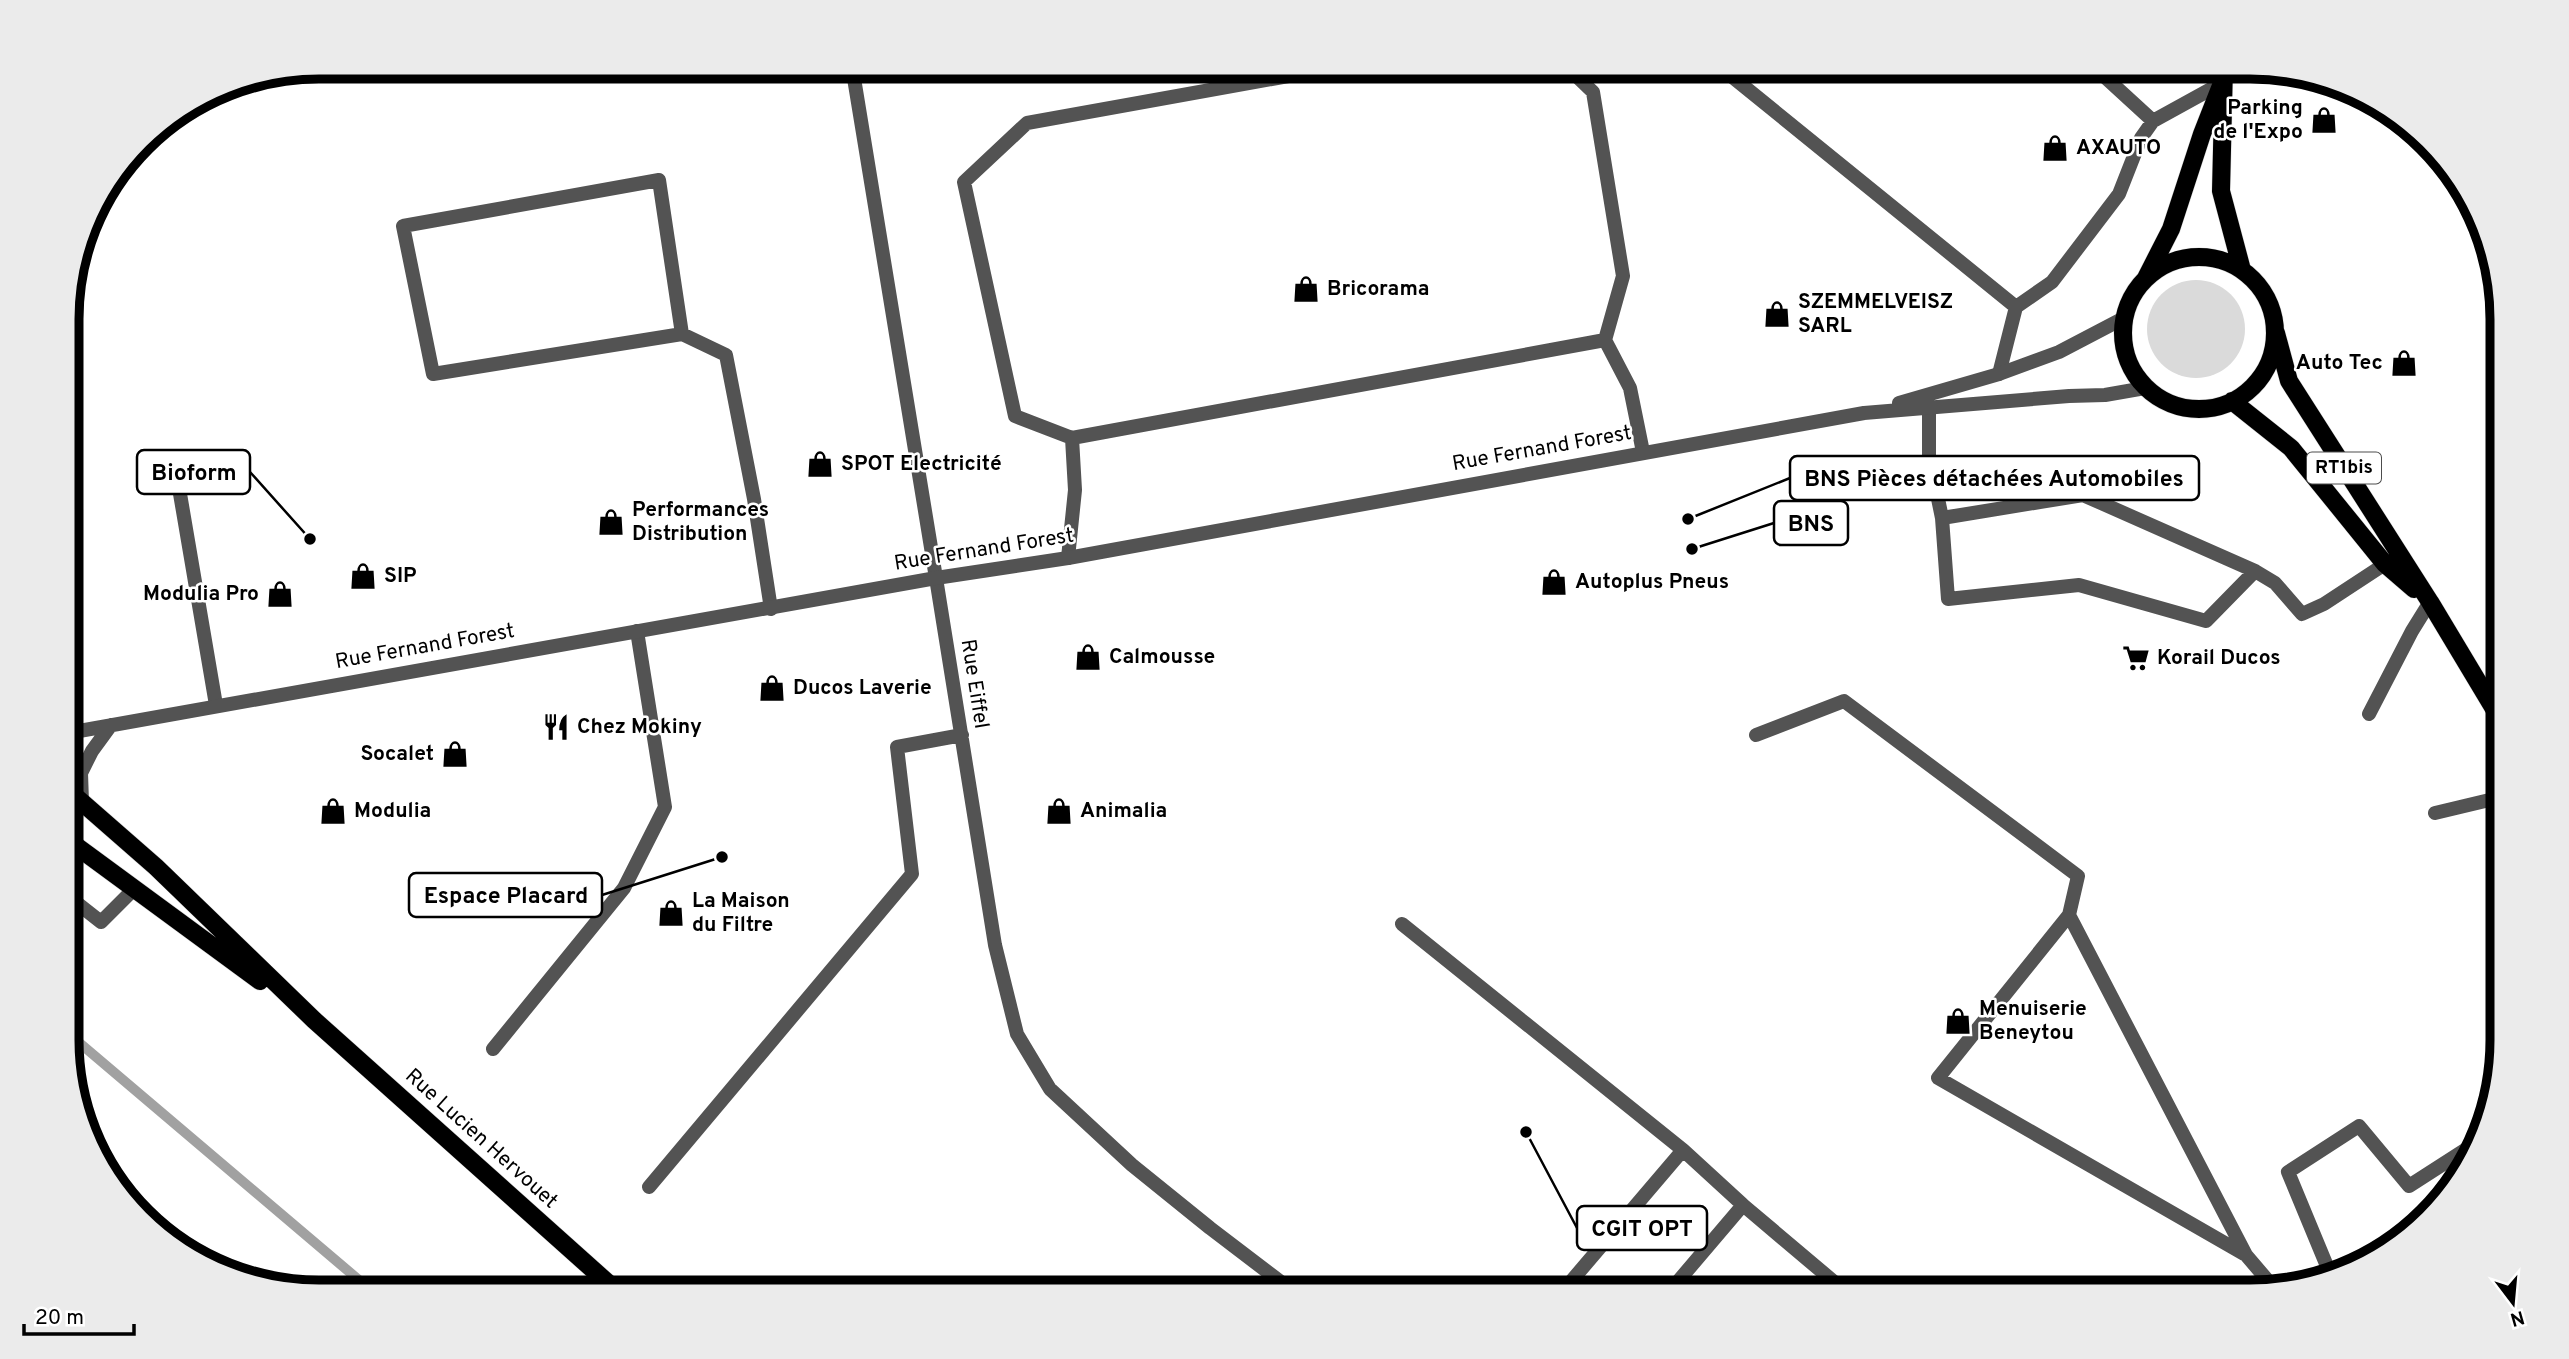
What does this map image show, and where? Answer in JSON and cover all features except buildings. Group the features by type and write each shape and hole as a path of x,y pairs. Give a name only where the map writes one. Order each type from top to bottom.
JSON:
{"main road":[{"path":"2146,278 2175,260 2201,257 2220,260 2242,270 2264,292 2272,309 2275,327 2269,362 2257,382 2232,401 2208,409 2193,409 2165,402 2145,388 2124,352 2124,318 2134,292 2146,278 2171,229 2222,79"},
{"path":"2223,79 2221,191 2242,270"},
{"name":"RT1bis","path":"2275,327 2289,381 2430,602 2490,702"},
{"name":"RT1bis","path":"2232,401 2291,449 2385,564 2430,602"},
{"name":"Rue Lucien Hervouet","path":"79,799 156,867 314,1020 605,1280"},
{"name":"Rue Lucien Hervouet","path":"79,848 314,1020"}],"street":[{"name":"Rue Eiffel","path":"854,79 995,944 1017,1034 1050,1089 1132,1165 1278,1280"},
{"path":"1272,79 1027,123 964,182 1015,416 1072,438 1605,340"},
{"path":"1580,79 1593,92 1623,276 1605,340 1630,388 1643,452"},
{"path":"1735,79 2017,307"},
{"path":"2107,79 2153,121"},
{"path":"1999,374 2017,307 2052,282 2119,194 2141,138 2153,121 2217,79"},
{"path":"682,334 660,180 403,226 433,374 682,334 726,355 754,499 771,609"},
{"name":"Rue Fernand Forest","path":"1864,413 1999,374 2059,352 2124,318"},
{"name":"Rue Fernand Forest","path":"79,731 936,578 1068,558 1864,413 1929,406 2105,395 2145,388"},
{"path":"1929,406 1929,455 1942,517 1948,599 2080,585 2206,621 2255,571"},
{"path":"1068,558 1075,490 1072,438"},
{"path":"178,482 216,705"},
{"path":"1942,517 2083,495 2255,571 2275,583 2302,614 2324,604 2385,564"},
{"path":"2369,714 2430,602"},
{"path":"493,1049 624,888 665,807 638,631"},
{"path":"1756,735 1844,701 2078,876 2068,915 1938,1078 2246,1255"},
{"path":"82,802 81,774 92,751 111,725"},
{"path":"649,1187 912,874 897,747 961,735"},
{"path":"2435,813 2490,800"},
{"path":"79,905 101,922 134,889"},
{"path":"2068,915 2246,1255 2267,1280"},
{"path":"1402,924 1683,1150 1832,1280"},
{"path":"2327,1267 2288,1172 2359,1126 2409,1186 2461,1153"},
{"path":"1572,1280 1683,1150"},
{"path":"1679,1280 1743,1205"}],"shaded area":[{"path":"2196,280 2215,283 2231,294 2242,310 2245,329 2242,348 2231,364 2215,375 2196,378 2177,375 2161,364 2150,348 2147,329 2150,310 2161,294 2177,283"}],"waterway":[{"path":"79,1043 359,1280"}],"place":[{"name":"Parking de l'Expo","path":"2324,120"},
{"name":"AXAUTO","path":"2055,148"},
{"name":"Bricorama","path":"1306,289"},
{"name":"SZEMMELVEISZ SARL","path":"1777,314"},
{"name":"Auto Tec","path":"2404,363"},
{"name":"SPOT Electricité","path":"820,464"},
{"name":"BNS Pièces détachées Automobiles","path":"1688,519"},
{"name":"Performances Distribution","path":"611,522"},
{"name":"Bioform","path":"310,539"},
{"name":"BNS","path":"1692,549"},
{"name":"SIP","path":"363,576"},
{"name":"Autoplus Pneus","path":"1554,582"},
{"name":"Modulia Pro","path":"280,594"},
{"name":"Calmousse","path":"1088,657"},
{"name":"Korail Ducos","path":"2136,658"},
{"name":"Ducos Laverie","path":"772,688"},
{"name":"Chez Mokiny","path":"556,727"},
{"name":"Socalet","path":"455,754"},
{"name":"Modulia","path":"333,811"},
{"name":"Animalia","path":"1059,811"},
{"name":"Espace Placard","path":"722,857"},
{"name":"La Maison du Filtre","path":"671,913"},
{"name":"Menuiserie Beneytou","path":"1958,1021"},
{"name":"CGIT OPT","path":"1526,1132"}]}
